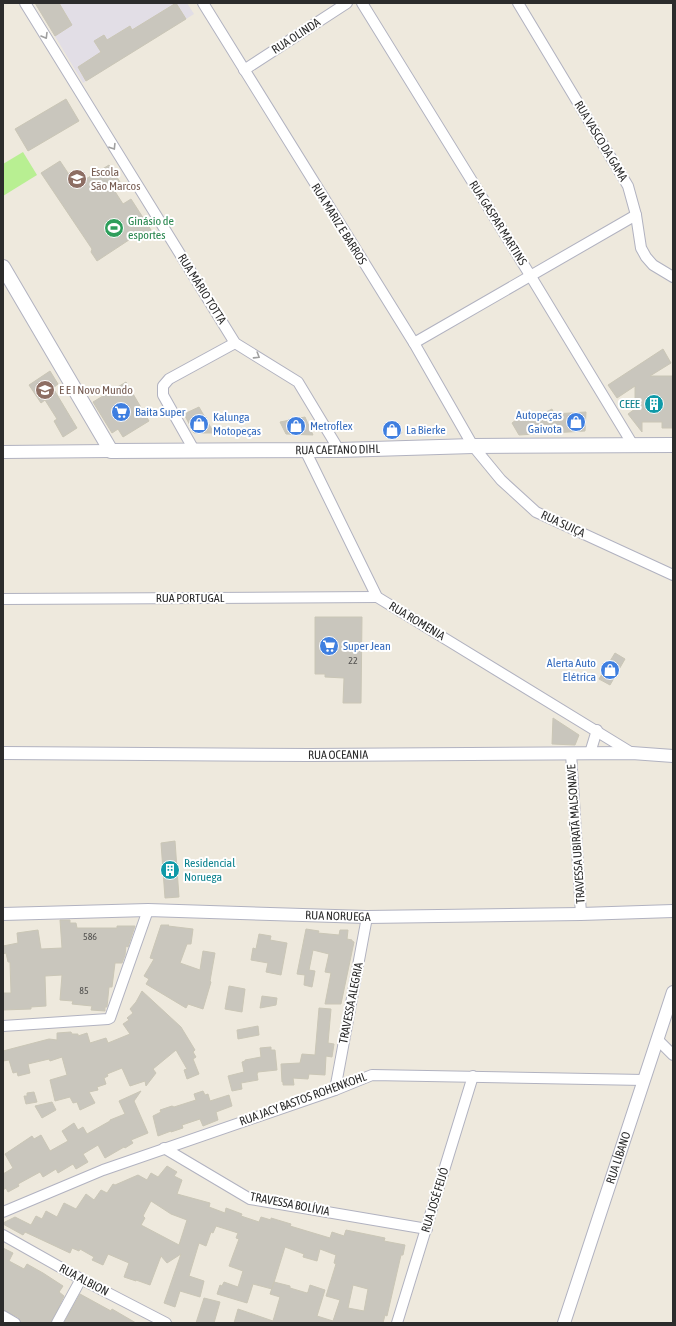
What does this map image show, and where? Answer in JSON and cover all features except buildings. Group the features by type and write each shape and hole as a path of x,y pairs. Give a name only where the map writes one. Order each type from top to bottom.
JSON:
{"main road":[{"path":"3,267 111,451"},
{"name":"RUA CAETANO DIHL","path":"111,451 339,450 473,446 673,445"}],"street":[{"name":"RUA MÁRIO TOTTA","path":"25,3 235,343 298,382 339,450"},
{"name":"RUA MARIZ E BARROS","path":"203,3 414,343 473,446"},
{"name":"RUA OLINDA","path":"244,70 347,3"},
{"name":"RUA GASPAR MARTINS","path":"362,3 633,445"},
{"name":"RUA VASCO DA GAMA","path":"518,3 628,186 636,215 641,248 646,257 653,266 673,277"},
{"path":"414,343 636,215"},
{"path":"194,450 163,395 163,386 170,379 235,343"},
{"name":"RUA SUIÇA","path":"473,446 500,480 536,512 673,575"},
{"name":"RUA ROMENIA","path":"306,450 377,597 597,730 632,753"},
{"name":"RUA CAETANO DIHL","path":"3,452 111,451"},
{"name":"RUA PORTUGAL","path":"3,599 377,597"},
{"path":"590,753 597,730"},
{"name":"RUA OCEANIA","path":"3,753 303,755 632,753 673,756"},
{"name":"TRAVESSA UBIRATÃ MALSONAVE","path":"571,753 581,914"},
{"path":"3,1026 110,1018 148,910"},
{"name":"RUA NORUEGA","path":"3,914 148,910 367,917 673,911"},
{"name":"TRAVESSA ALEGRIA","path":"335,1090 367,917"},
{"name":"RUA LÍBANO","path":"564,1323 673,992"},
{"path":"658,1040 673,1055"},
{"name":"RUA JACY BASTOS ROHENKOHL","path":"3,1212 103,1170 335,1090 372,1075 644,1080"},
{"name":"RUA JOSÉ FEIJÓ","path":"398,1323 473,1076"},
{"name":"TRAVESSA BOLÍVIA","path":"164,1148 250,1199 426,1229"},
{"name":"RUA ALBION","path":"3,1235 81,1279 166,1323"},
{"path":"57,1323 81,1279"},
{"path":"3,1316 15,1323"}],"shaded area":[{"path":"35,3 187,3 194,14 83,83"}],"green space":[{"path":"23,152 37,175 3,196 3,164"}],"place":[{"name":"Escola São Marcos","path":"77,179"},
{"name":"Ginásio de esportes","path":"114,228"},
{"name":"E E I Novo Mundo","path":"45,390"},
{"name":"CEEE","path":"654,404"},
{"name":"Baita Super","path":"121,412"},
{"name":"Autopeças Gaivota","path":"576,422"},
{"name":"Kalunga Motopeças","path":"199,424"},
{"name":"Metroflex","path":"296,426"},
{"name":"La Bierke","path":"392,430"},
{"name":"Super Jean","path":"329,646"},
{"name":"Alerta Auto Elétrica","path":"610,670"},
{"name":"Residencial Noruega","path":"170,870"}]}
